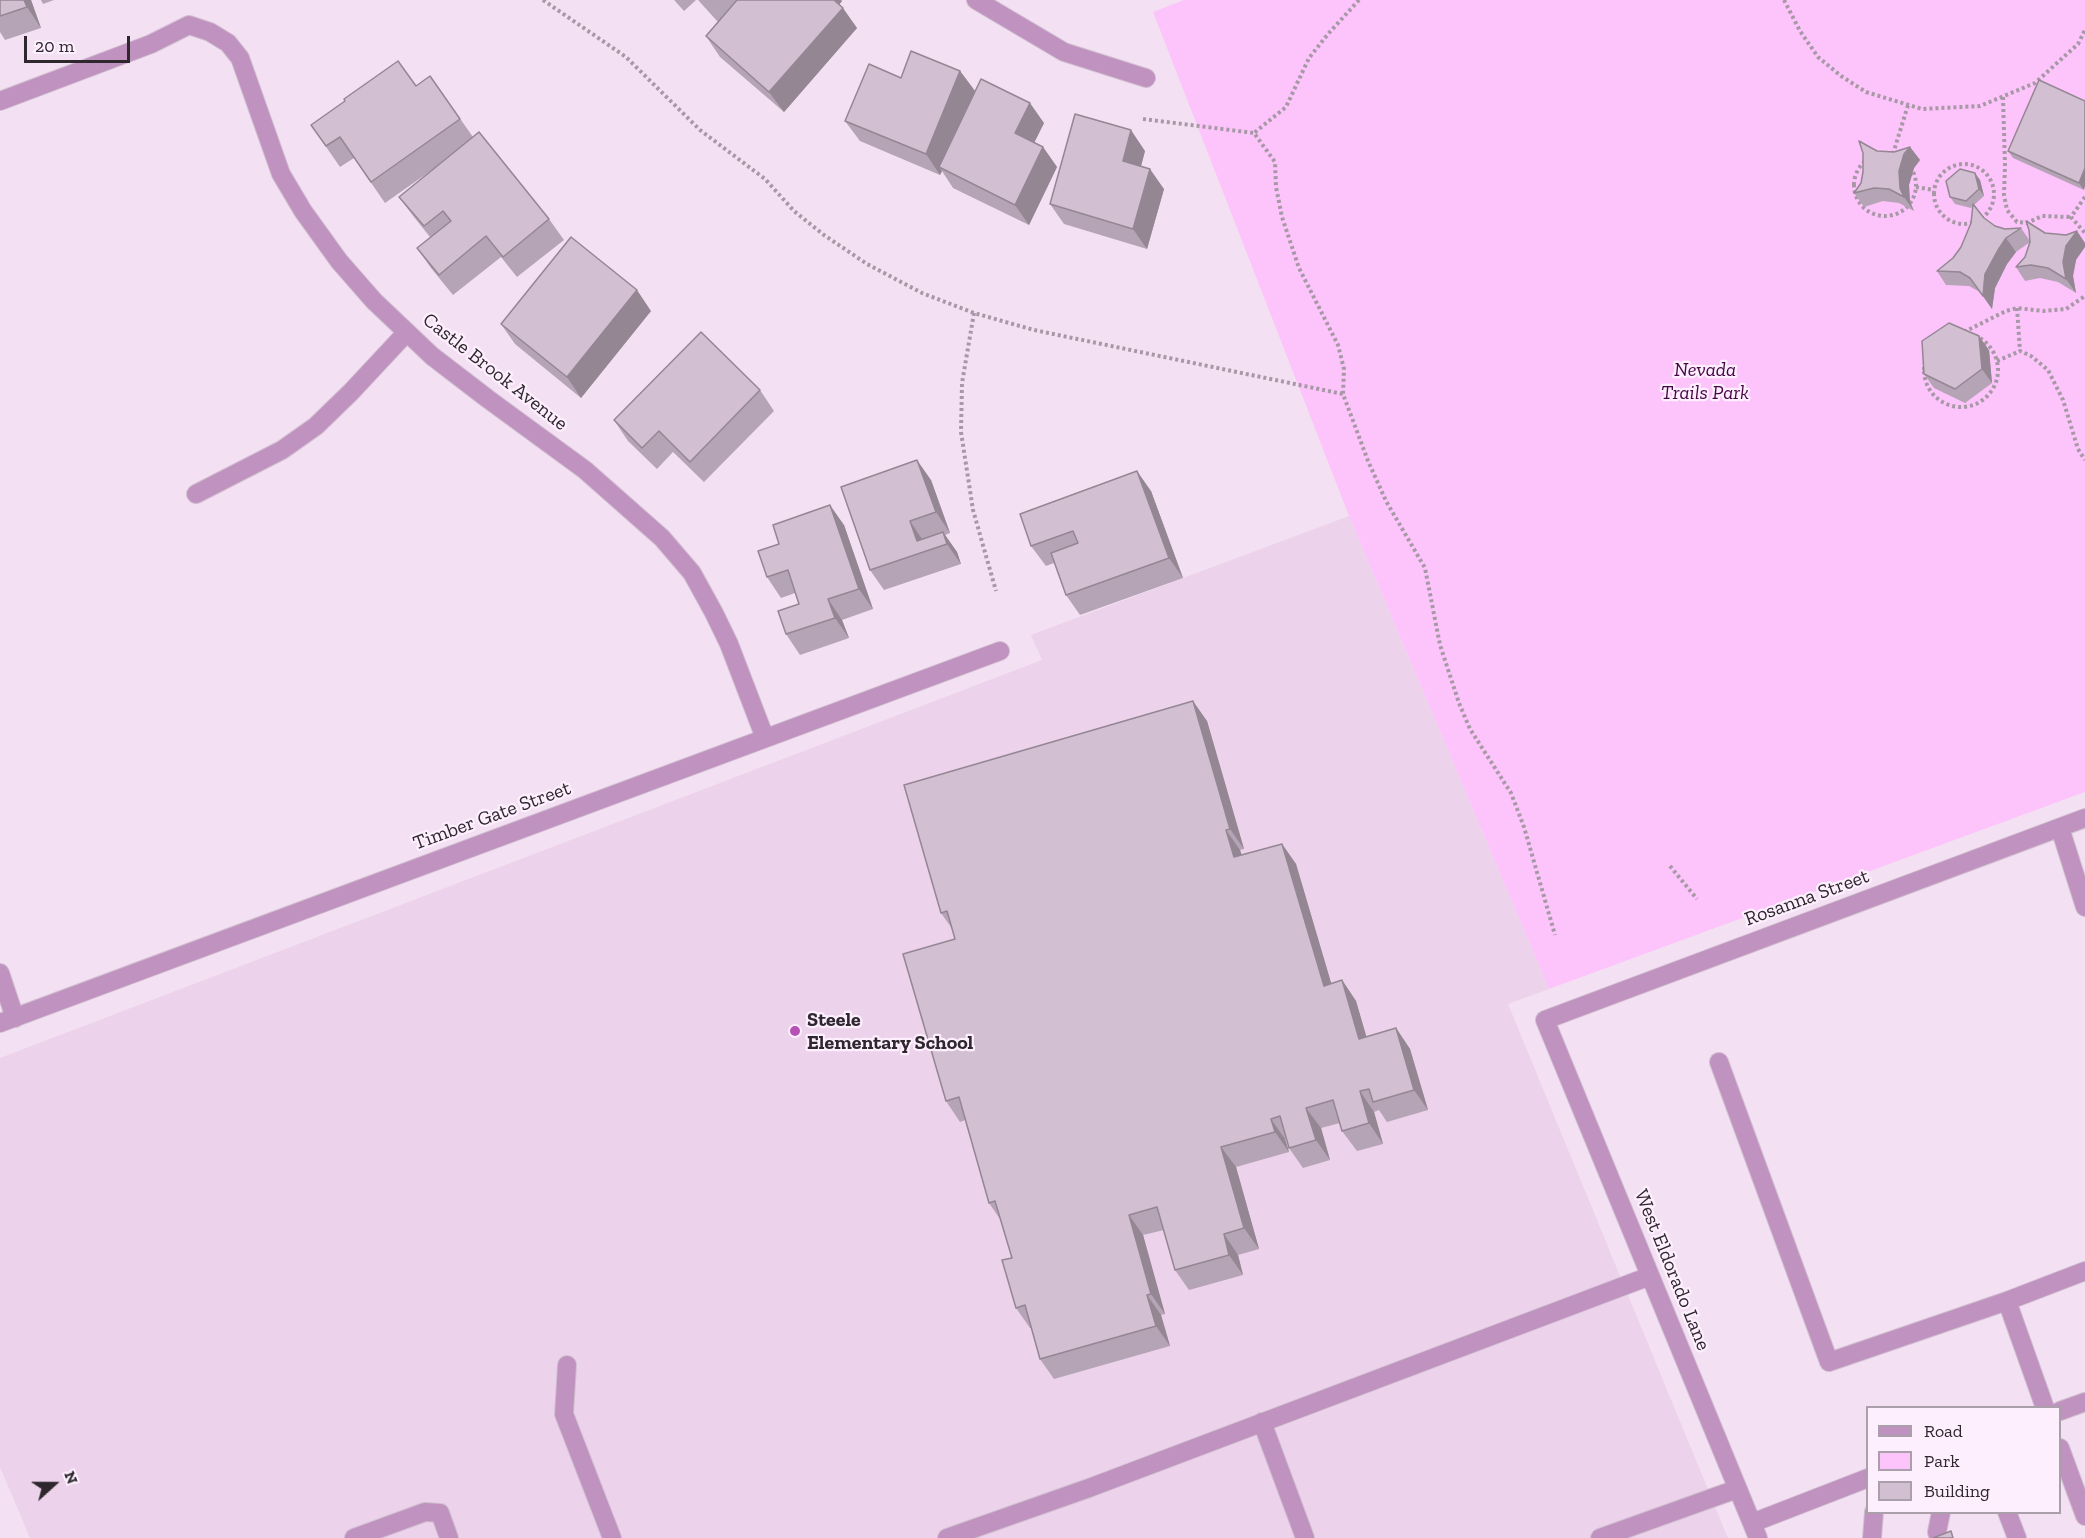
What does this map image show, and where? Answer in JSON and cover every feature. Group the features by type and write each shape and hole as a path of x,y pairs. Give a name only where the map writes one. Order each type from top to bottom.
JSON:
{"street":[{"path":"976,0 1064,52 1146,78"},
{"name":"Castle Brook Avenue","path":"0,101 151,44 189,25 210,32 228,43 240,58 281,174 303,211 339,261 374,302 432,356 585,470 662,537 692,573 714,613 729,644 765,738"},
{"path":"196,494 282,450 316,426 407,332"},
{"name":"Timber Gate Street","path":"7,1021 1000,651"},
{"name":"Rosanna Street","path":"1545,1020 2085,818"},
{"path":"2060,828 2085,907"},
{"path":"0,973 7,1021"},
{"name":"West Eldorado Lane","path":"1545,1020 1755,1531"},
{"path":"1719,1062 1829,1362 2007,1301 2085,1271"},
{"path":"947,1538 1089,1488 1650,1276"},
{"path":"2007,1301 2045,1406"},
{"path":"567,1365 564,1414 612,1538"},
{"path":"2061,1411 2085,1402"},
{"path":"1262,1422 1305,1538"},
{"path":"2061,1451 2085,1516"},
{"path":"1755,1531 1866,1479"},
{"path":"1600,1538 1737,1489"},
{"path":"354,1538 425,1512 440,1513 449,1538"},
{"path":"1872,1538 1874,1514"},
{"path":"1939,1538 1937,1532 1941,1514"},
{"path":"2008,1514 2017,1538"}],"path":[{"path":"543,0 626,57 700,130 765,179 794,211 824,235 867,264 922,293 974,313 1034,330 1343,394"},
{"path":"1254,133 1286,106 1310,58 1359,0"},
{"path":"1785,0 1800,31 1818,57 1841,76 1866,92 1922,109 1980,106 2035,83 2078,44 2085,30"},
{"path":"2003,97 2004,195 2007,210 2017,222 2027,223 2042,216 2071,217 2085,233"},
{"path":"1893,154 1908,105"},
{"path":"1143,119 1254,133 1275,162 1276,187 1282,217 1299,268 1338,345 1344,369 1343,394 1386,501 1425,568 1440,645 1459,703 1470,729 1503,779 1516,804 1555,935"},
{"path":"1883,153 1893,154 1910,165 1916,187 1910,203 1902,211 1882,216 1872,213 1857,199 1854,178 1859,168 1874,156 1883,153"},
{"path":"1969,163 1978,166 1992,180 1994,200 1990,210 1983,218 1964,225 1945,218 1938,210 1934,201 1934,190 1942,173 1950,167 1969,163"},
{"path":"1916,187 1934,190"},
{"path":"2071,217 2085,197"},
{"path":"1962,333 2006,311 2017,308 2043,311 2066,309 2085,296"},
{"path":"2017,308 2020,351"},
{"path":"974,313 962,383 961,432 973,510 996,591"},
{"path":"1962,333 1974,335 1984,341 1992,350 1997,361 1998,373 1995,385 1988,396 1966,407 1954,407 1933,395 1926,384 1924,372 1927,354 1939,340 1950,334 1962,333"},
{"path":"1997,361 2020,351 2031,356 2048,370 2062,399 2078,449 2085,460"},
{"path":"1670,866 1697,899"}],"shaded area":[{"name":"Steele Elementary School","path":"1349,516 1549,989 1508,1004 1728,1538 30,1538 0,1467 0,1058 1042,660 1031,635"}],"green space":[{"name":"Nevada Trails Park","path":"1184,0 2085,0 2085,792 1549,989 1349,516 1153,12"}],"building":[{"path":"0,0 24,0 27,7 0,16"},
{"path":"737,0 834,0 843,8 769,92 706,36"},
{"path":"911,51 960,71 926,154 845,121 869,64 901,78"},
{"path":"398,61 416,86 430,76 460,119 371,182 340,137 326,146 311,125"},
{"path":"981,79 1030,103 1015,133 1043,147 1015,205 939,167"},
{"path":"2039,80 2085,101 2085,168 2079,183 2008,151"},
{"path":"1075,114 1131,130 1123,161 1150,169 1133,229 1050,204"},
{"path":"479,132 549,219 503,257 486,236 439,275 417,248 451,221 443,211 424,226 399,197"},
{"path":"1859,141 1877,151 1894,152 1910,147 1904,154 1899,171 1900,188 1904,197 1889,189 1874,188 1854,193 1861,183 1863,172 1863,153"},
{"path":"1960,169 1975,173 1979,189 1966,201 1950,197 1946,181"},
{"path":"1973,204 1984,218 1995,226 2005,229 2021,228 2006,238 1998,250 1985,274 1983,296 1970,278 1960,272 1937,271 1953,258 1961,247 1971,223"},
{"path":"2026,221 2045,233 2066,235 2077,231 2066,246 2063,262 2066,279 2048,268 2031,265 2016,267 2025,257 2030,242"},
{"path":"571,237 637,290 567,377 501,324"},
{"path":"1949,323 1979,336 1982,369 1955,389 1924,374 1922,341"},
{"path":"701,332 760,390 690,462 659,431 642,448 614,420"},
{"path":"917,460 936,512 910,521 917,541 943,532 947,544 870,570 841,487"},
{"path":"1137,471 1169,558 1066,595 1051,553 1078,543 1073,531 1031,546 1020,514"},
{"path":"830,505 859,589 828,599 835,618 786,634 778,611 799,604 788,570 767,577 758,551 779,544 773,525"},
{"name":"Steele Elementary School","path":"1193,701 1230,829 1226,830 1234,857 1282,844 1324,986 1342,980 1359,1039 1396,1028 1414,1090 1373,1102 1369,1089 1360,1091 1369,1123 1342,1131 1333,1100 1306,1108 1316,1140 1289,1148 1280,1116 1271,1119 1275,1132 1221,1147 1244,1228 1224,1234 1229,1255 1175,1270 1157,1207 1129,1215 1151,1294 1147,1295 1156,1326 1040,1359 1025,1305 1016,1308 1002,1260 1012,1258 995,1201 989,1203 959,1097 946,1101 903,954 955,939 947,911 941,913 904,785"},
{"path":"1951,1531 1953,1538 1933,1538"}],"place":[{"name":"Steele Elementary School","path":"795,1031"}]}
